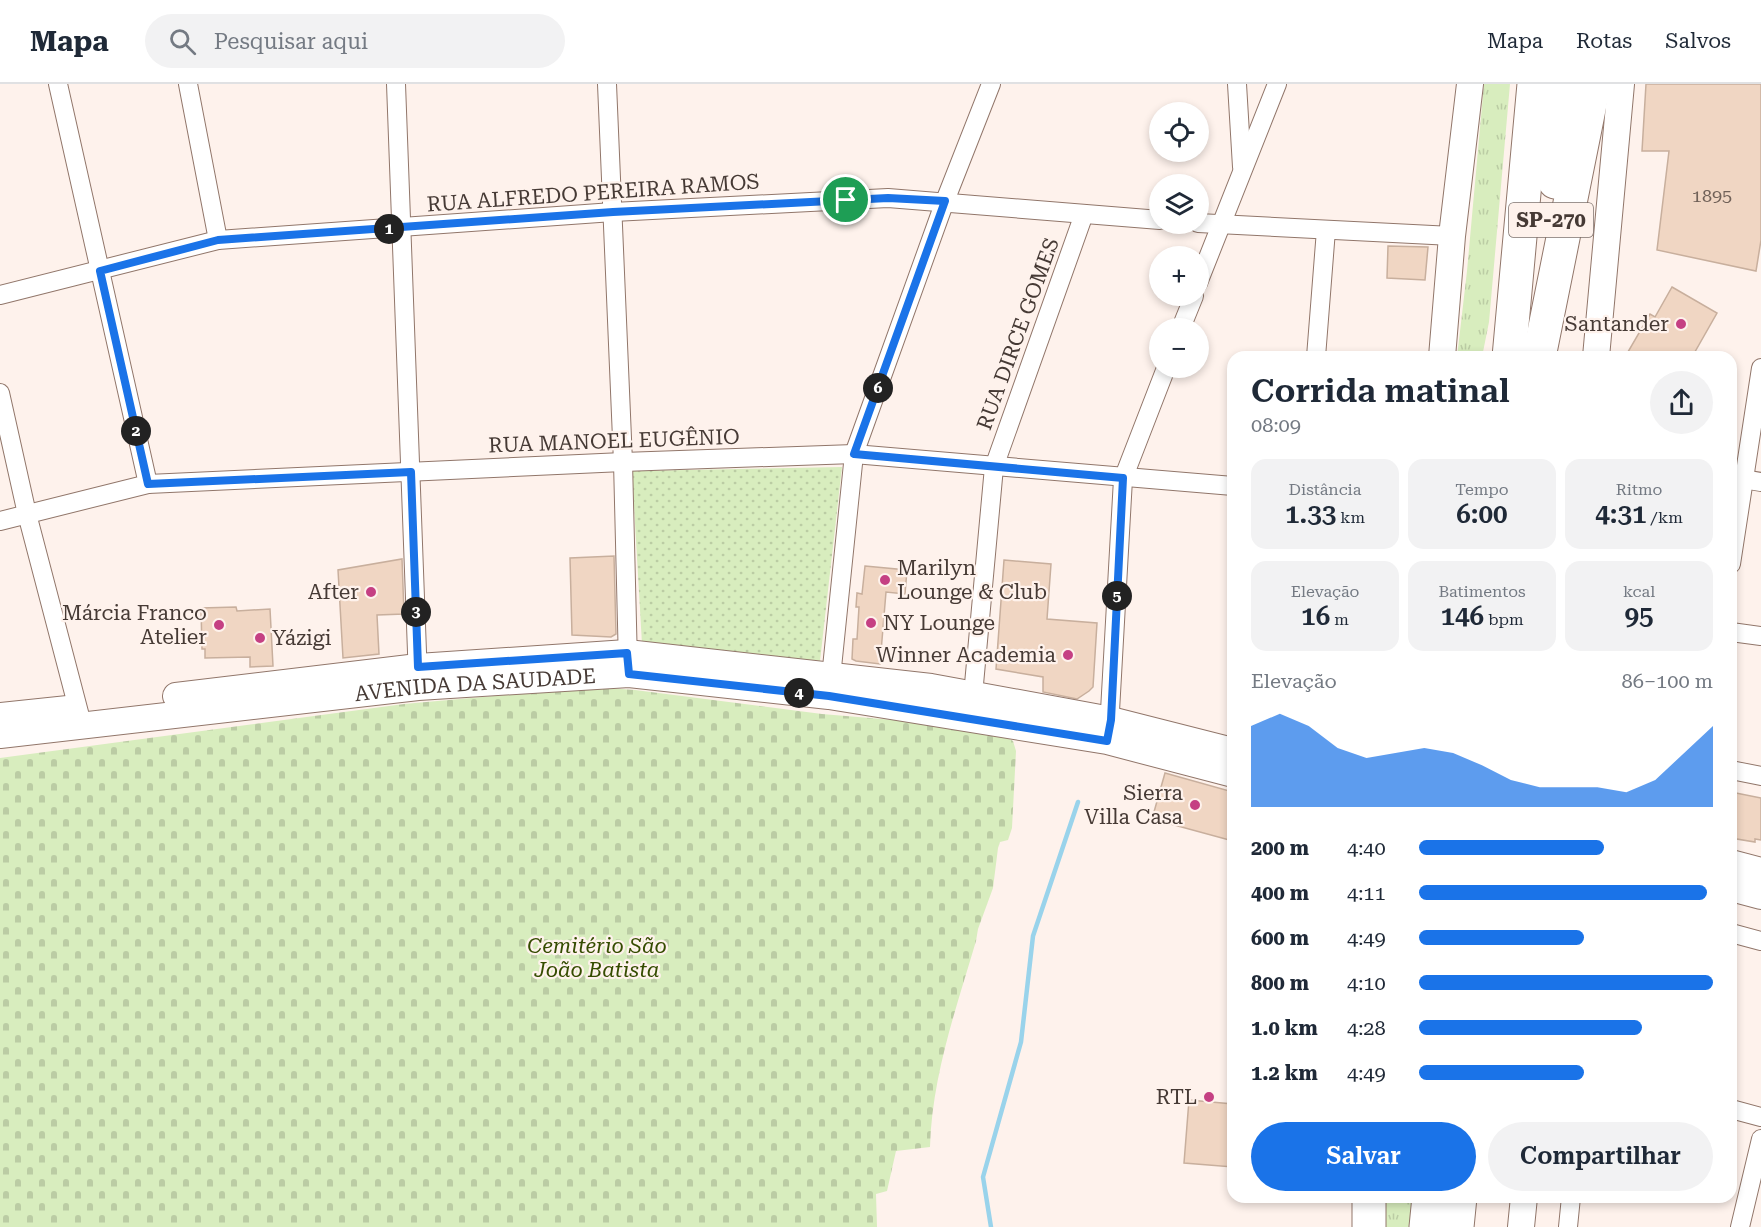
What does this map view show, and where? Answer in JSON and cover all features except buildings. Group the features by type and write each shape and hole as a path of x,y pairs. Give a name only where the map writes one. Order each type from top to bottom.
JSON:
{"highway":[{"name":"SP-270","path":"1510,351 1534,84"},
{"name":"SP-270","path":"1539,351 1564,84"},
{"path":"1539,351 1594,84"},
{"path":"1493,351 1525,186"},
{"path":"1368,1227 1369,1203"},
{"path":"1426,1227 1428,1203"},
{"path":"1457,1227 1459,1203"}],"street":[{"path":"58,84 148,484"},
{"path":"188,84 218,240"},
{"path":"396,84 418,677"},
{"path":"607,84 623,462 628,664"},
{"path":"830,686 854,454 945,201 991,84"},
{"path":"1237,84 1242,172"},
{"path":"1209,255 1277,84"},
{"path":"1442,351 1452,236 1470,84"},
{"path":"1597,351 1621,84"},
{"name":"RUA ALFREDO PEREIRA RAMOS","path":"0,294 218,240 613,212 888,198 1149,219"},
{"name":"RUA DIRCE GOMES","path":"972,707 994,466 1084,214"},
{"path":"1209,224 1452,236"},
{"path":"1316,351 1326,230"},
{"path":"1737,528 1761,368"},
{"path":"1109,730 1123,478 1162,378"},
{"path":"0,393 27,514 80,716"},
{"name":"RUA MANOEL EUGÊNIO","path":"0,521 148,484 623,462 854,454 1227,486"},
{"path":"1737,633 1761,636"},
{"name":"AVENIDA DA SAUDADE","path":"0,716 80,716 418,677 628,664 830,686 972,707 1109,730 1222,760"},
{"name":"AVENIDA DA SAUDADE","path":"0,735 80,716"},
{"path":"1737,771 1761,776"},
{"path":"1737,865 1761,871"},
{"path":"1737,890 1761,896"},
{"path":"1737,935 1761,941"},
{"path":"1737,1111 1761,1117"},
{"path":"1740,1227 1761,1139"},
{"path":"1521,1227 1523,1203"},
{"path":"1568,1227 1570,1203"}],"green space":[{"path":"1484,84 1510,84 1489,322 1483,351 1458,351"},
{"path":"842,467 820,661 642,644 632,471"},
{"name":"Cemitério São João Batista","path":"595,687 822,714 989,728 1013,741 1016,751 1012,828 1008,840 1000,842 998,848 993,888 978,929 946,1043 935,1094 930,1147 896,1151 887,1191 876,1194 877,1227 0,1227 0,758 404,704"},
{"path":"1381,1203 1414,1203 1412,1227 1380,1227"}],"waterway":[{"path":"991,1227 983,1177 1021,1042 1033,936 1078,802"}],"place":[{"name":"Santander","path":"1681,324"},
{"name":"Marilyn Lounge & Club","path":"885,580"},
{"name":"After","path":"371,592"},
{"name":"NY Lounge","path":"871,623"},
{"name":"Márcia Franco Atelier","path":"219,625"},
{"name":"Yázigi","path":"260,638"},
{"name":"Winner Academia","path":"1068,655"},
{"name":"Sierra Villa Casa","path":"1195,805"},
{"name":"RTL","path":"1209,1097"}],"route":[{"path":"888,198 945,201 854,454 1123,478 1111,720 1107,741 829,696 629,674 627,653 418,667 411,472 148,484 100,271 218,240 613,212 846,200 888,198"}]}
